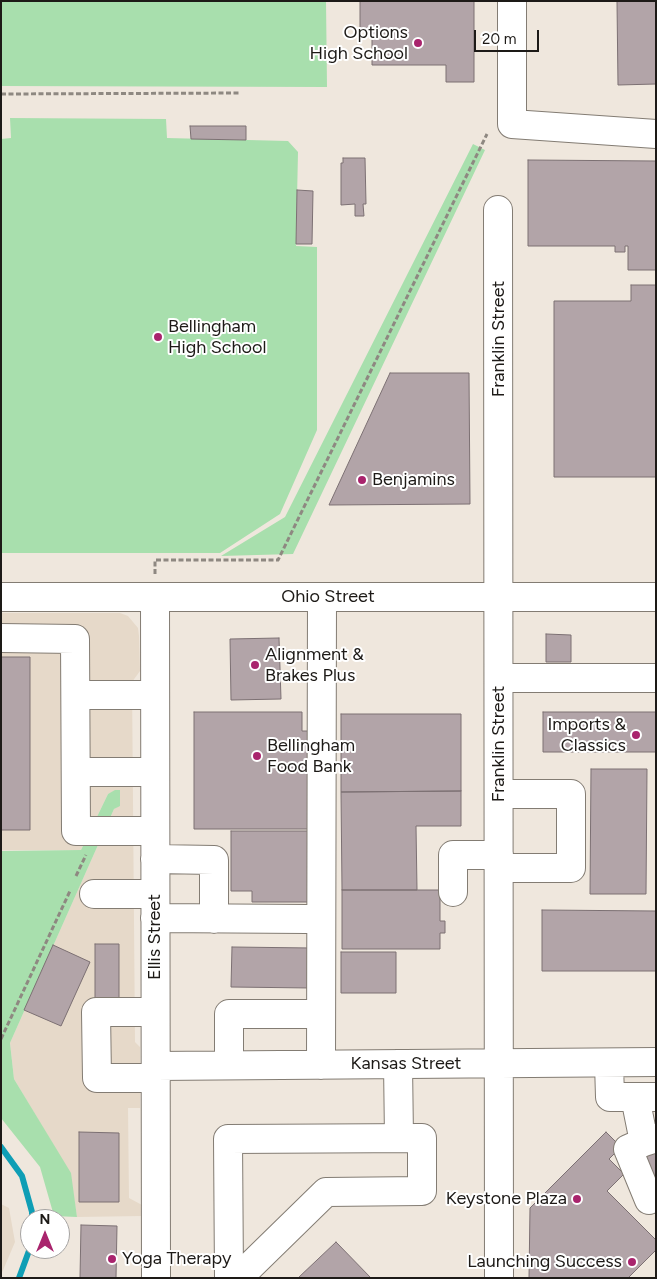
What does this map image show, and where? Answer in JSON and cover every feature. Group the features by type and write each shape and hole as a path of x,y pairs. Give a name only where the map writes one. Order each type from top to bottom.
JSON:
{"street":[{"path":"512,1 512,124 656,134"},
{"name":"Franklin Street","path":"498,210 499,1064 507,1206 499,1278"},
{"name":"Ohio Street","path":"1,597 656,597"},
{"path":"62,597 62,639"},
{"name":"Ellis Street","path":"155,597 156,1278"},
{"path":"321,1065 322,597"},
{"path":"1,638 76,639 76,831 156,831"},
{"path":"499,678 656,678"},
{"path":"76,695 155,695"},
{"path":"76,772 155,772"},
{"path":"453,892 453,855 571,868 571,794 499,794"},
{"path":"155,859 214,860 214,919"},
{"path":"80,887 214,919 307,919"},
{"name":"Kansas Street","path":"156,1012 96,1012 97,1078 229,1065 656,1062"},
{"path":"229,1065 229,1014 321,1014"},
{"path":"609,1062 610,1097 645,1097 650,1140 628,1149 649,1200 656,1197"},
{"path":"398,1064 399,1138"},
{"path":"229,1278 228,1139 422,1138 422,1191 326,1192 238,1278"}],"path":[{"path":"1,94 241,93"},
{"path":"155,597 155,560 278,560 487,134"},
{"path":"1,1040 80,887 97,831"}],"shaded area":[{"path":"1,613 120,613 128,616 138,628 140,671 132,682 135,1042 140,1047 140,1108 128,1108 129,1198 142,1205 142,1216 77,1217 70,1173 14,1079 10,1043 114,809 117,807 120,790 108,794 81,850 1,850"},
{"path":"1,1204 9,1208 15,1242 1,1275"}],"green space":[{"path":"1,1 326,1 327,87 1,86"},
{"name":"Bellingham High School","path":"10,118 166,119 167,138 288,141 298,152 296,246 317,247 317,430 280,514 220,553 1,553 1,139 11,138"},
{"path":"473,144 485,150 293,554 221,556 285,517"},
{"path":"115,790 120,790 120,806 114,809 10,1043 14,1079 71,1173 77,1217 70,1217 70,1209 52,1209 40,1167 1,1118 1,851 81,850 108,794"}],"building":[{"name":"Options High School","path":"360,1 474,1 474,82 446,82 446,65 372,65 372,28 360,28"},
{"path":"617,1 656,1 656,84 618,85"},
{"path":"190,126 246,126 246,140 191,139"},
{"path":"343,158 365,158 366,204 363,204 364,216 355,216 355,204 341,205 341,163 343,163"},
{"path":"528,160 656,161 656,270 628,270 628,246 625,246 625,252 615,252 615,246 528,246"},
{"path":"297,190 313,191 312,244 296,244"},
{"path":"631,285 656,285 656,477 554,477 554,301 631,301"},
{"path":"390,373 469,373 470,504 329,505"},
{"path":"546,634 571,635 571,662 546,662"},
{"path":"279,638 281,699 231,700 230,639"},
{"path":"1,657 30,657 30,830 1,830"},
{"name":"Bellingham Food Bank","path":"194,712 302,712 302,731 320,731 320,829 194,829"},
{"path":"543,712 656,712 656,752 543,752"},
{"path":"341,714 461,714 461,791 341,792"},
{"path":"591,769 647,769 646,894 590,894"},
{"path":"461,791 461,826 416,826 417,890 342,890 341,792"},
{"path":"231,831 312,831 312,902 252,902 252,891 231,891"},
{"path":"342,890 440,890 440,921 445,921 445,933 440,933 440,949 342,949"},
{"path":"542,910 656,911 656,971 542,971"},
{"path":"95,944 119,944 119,1004 95,1004"},
{"path":"53,945 90,962 61,1026 24,1010"},
{"path":"232,947 311,948 311,988 231,987"},
{"path":"341,952 396,952 396,993 341,993"},
{"path":"79,1132 119,1133 119,1202 79,1202"},
{"name":"Keystone Plaza","path":"606,1132 621,1147 609,1159 624,1174 607,1191 656,1240 656,1250 628,1278 529,1278 530,1208"},
{"path":"656,1151 656,1188 638,1159"},
{"path":"81,1225 117,1226 116,1278 80,1278"},
{"path":"336,1242 371,1278 298,1278"}],"waterway":[{"path":"1,1147 22,1176 31,1209"},
{"path":"19,1278 26,1259"}],"place":[{"name":"Options High School","path":"418,43"},
{"name":"Bellingham High School","path":"158,337"},
{"name":"Benjamins","path":"362,480"},
{"name":"Alignment & Brakes Plus","path":"255,665"},
{"name":"Imports & Classics","path":"636,735"},
{"name":"Bellingham Food Bank","path":"257,756"},
{"name":"Keystone Plaza","path":"577,1199"},
{"name":"Yoga Therapy","path":"112,1259"},
{"name":"Launching Success","path":"632,1262"}]}
